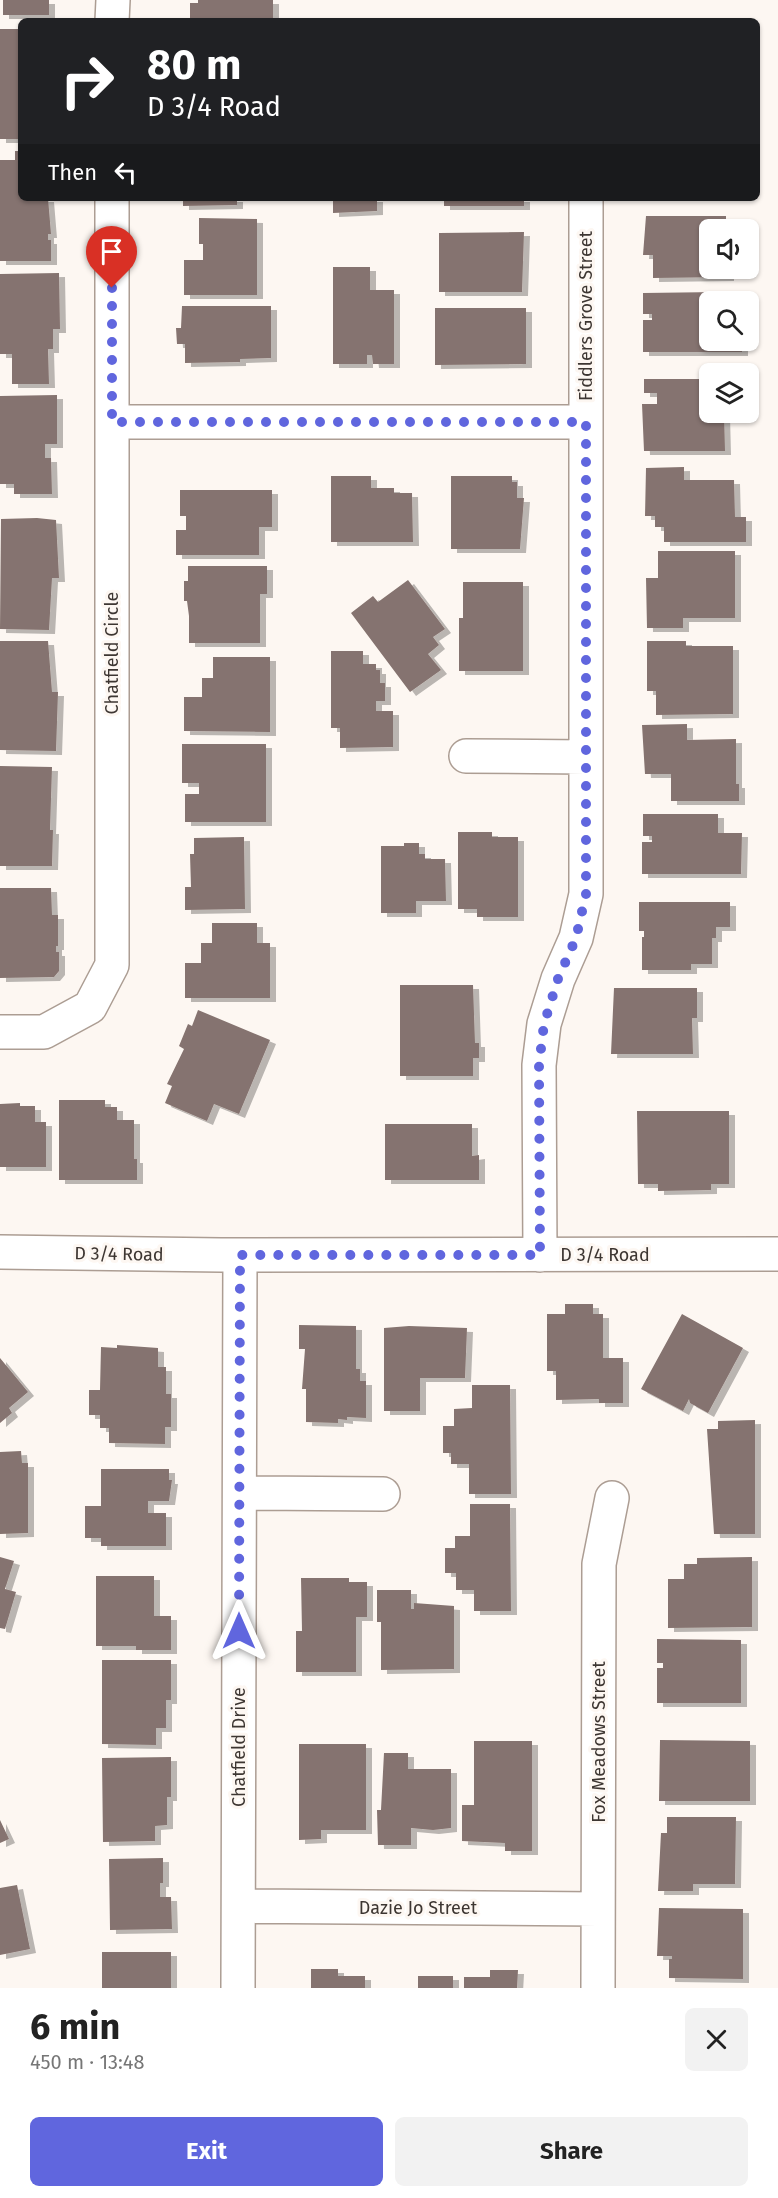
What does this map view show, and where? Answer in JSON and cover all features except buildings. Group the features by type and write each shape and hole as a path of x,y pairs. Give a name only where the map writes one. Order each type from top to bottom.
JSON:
{"street":[{"path":"112,0 112,18"},
{"name":"Chatfield Circle","path":"0,1032 44,1032 90,1007 112,965 112,201"},
{"name":"Fiddlers Grove Street","path":"540,1255 539,1065 544,1024 558,979 576,938 586,894 586,201"},
{"path":"112,422 586,422"},
{"path":"466,756 586,757"},
{"name":"D 3/4 Road","path":"0,1252 240,1255 778,1254"},
{"name":"Chatfield Drive","path":"238,1988 240,1255"},
{"path":"240,1493 383,1494"},
{"name":"Fox Meadows Street","path":"598,1988 599,1564 612,1498"},
{"name":"Dazie Jo Street","path":"239,1906 598,1909"}],"route":[{"path":"112,288 112,422 586,422 586,894 576,938 558,979 544,1024 539,1065 540,1255 240,1255 239,1631"}]}
